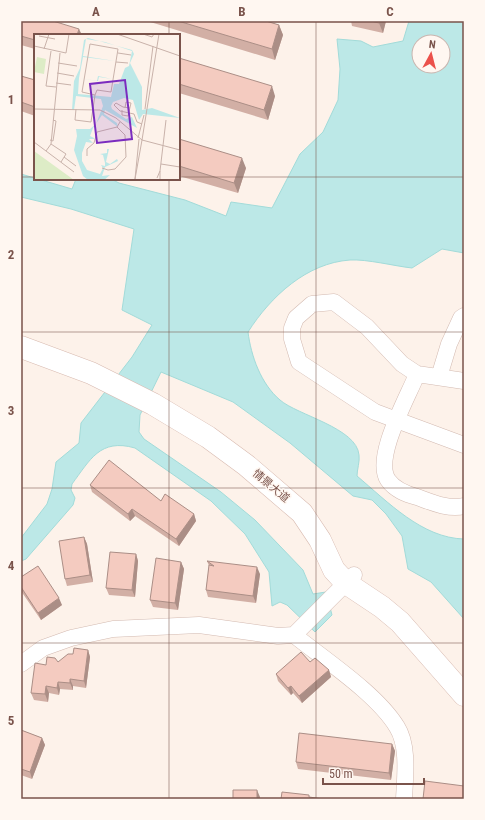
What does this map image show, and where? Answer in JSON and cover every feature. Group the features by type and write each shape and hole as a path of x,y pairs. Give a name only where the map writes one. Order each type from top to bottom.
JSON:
{"street":[{"path":"464,381 417,374 402,364 367,326 334,302 312,304 296,318 292,328 292,339 299,362 375,412 464,445"},
{"path":"439,377 449,344 461,318 464,316"},
{"name":"情景大道","path":"21,332 212,423 260,459 304,495 319,511 329,528 344,563 345,584"},
{"name":"情景大道","path":"21,347 101,370"},
{"path":"417,374 398,420 389,437 383,465 388,480 401,492 437,504 459,507 464,506"},
{"path":"21,664 44,648 71,638 113,630 199,625 278,636 298,631 345,584"},
{"name":"情景大道","path":"345,584 393,598 464,675"},
{"name":"情景大道","path":"345,584 382,607 400,622 464,695"},
{"path":"298,631 380,707 397,727 404,748 404,799"}],"water":[{"path":"409,21 464,21 464,253 442,249 412,268 357,260 334,262 319,267 305,275 279,294 257,319 248,332 249,341 254,360 262,378 280,400 288,406 338,430 348,437 356,446 359,455 357,476 406,517 434,532 449,537 464,539 464,619 431,582 408,569 402,536 386,514 372,500 353,496 290,443 233,402 161,372 140,415 139,432 144,439 221,492 255,520 303,570 313,594 326,592 332,615 315,632 287,605 280,602 272,606 269,572 245,534 211,501 135,448 113,446 97,453 72,484 71,490 75,498 73,505 26,559 21,561 21,538 47,504 52,489 56,462 79,443 81,423 132,357 152,325 122,310 134,229 71,209 21,197 21,174 34,178 34,180 41,180 72,189 76,180 113,180 119,183 185,200 226,216 231,202 272,208 300,154 323,132 338,100 340,69 337,39 361,41 373,47 403,41"}],"building":[{"path":"21,21 53,21 79,29 77,34 34,34 34,40 21,36"},
{"path":"178,21 266,21 279,25 272,49"},
{"path":"180,58 272,86 264,110 180,84"},
{"path":"21,76 34,80 34,107 21,102"},
{"path":"180,139 242,158 234,183 180,166"},
{"path":"109,460 161,501 165,494 194,514 176,539 132,509 128,514 90,485"},
{"path":"84,537 90,575 65,579 59,541"},
{"path":"110,552 136,554 132,590 106,588"},
{"path":"156,558 181,562 175,603 150,600"},
{"path":"207,561 257,567 253,596 206,590 209,565 214,566"},
{"path":"38,566 59,598 38,613 21,587 21,577"},
{"path":"74,648 88,650 84,681 70,679 70,683 58,682 57,688 46,686 45,694 31,693 35,663 46,665 47,657 55,658 58,662 68,654 73,654"},
{"path":"301,652 310,662 315,658 329,670 299,696 291,686 288,688 276,674"},
{"path":"21,730 42,738 30,772 21,769"},
{"path":"299,733 392,744 389,773 296,762"},
{"path":"425,781 464,786 464,799 423,799"},
{"path":"233,790 257,790 257,799 233,799"},
{"path":"282,792 309,795 309,797 323,799 281,799"}]}
